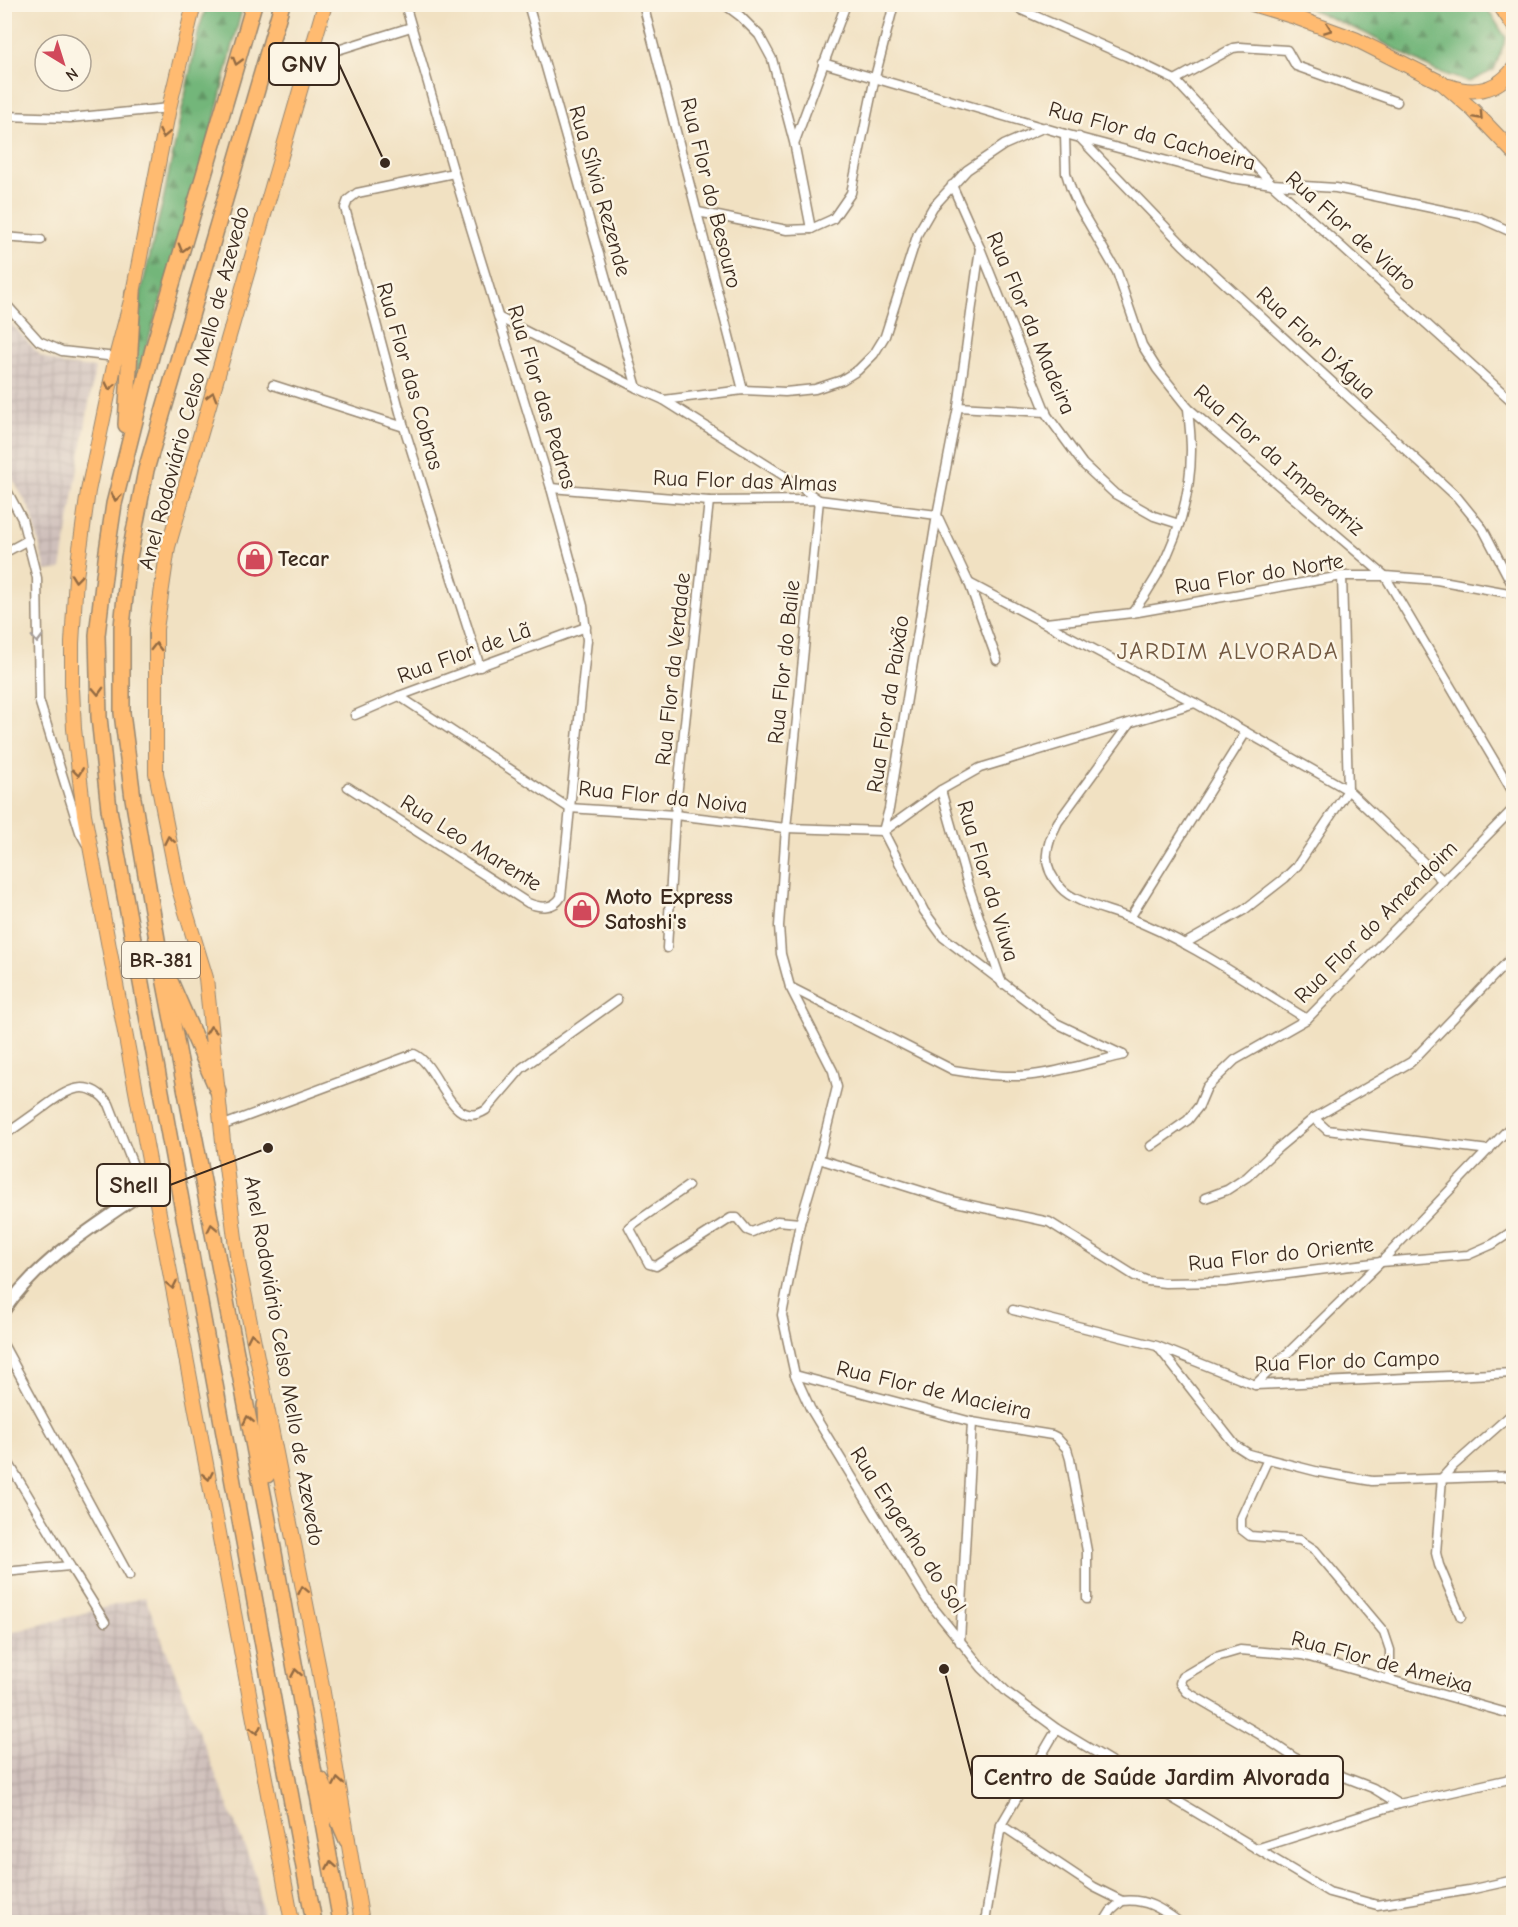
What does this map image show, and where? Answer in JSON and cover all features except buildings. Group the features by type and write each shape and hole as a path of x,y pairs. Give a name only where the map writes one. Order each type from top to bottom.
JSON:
{"highway":[{"name":"Anel Rodoviário Celso Mello de Azevedo","path":"254,4 153,349 125,456 106,551 97,635 99,717 109,809 312,1923"},
{"name":"Anel Rodoviário Celso Mello de Azevedo","path":"282,4 146,470 129,558 122,627 122,714 133,798 160,957 268,1520 341,1923"},
{"path":"125,456 133,293"},
{"path":"160,957 218,1091"},
{"path":"265,1405 268,1520"},
{"path":"311,1756 347,1840"}],"main road":[{"path":"194,4 169,108 133,293 116,357 88,491 76,577 72,643 74,729 84,814 148,1189 292,1923"},
{"name":"Anel Rodoviário Celso Mello de Azevedo","path":"325,4 168,547 156,629 156,773 178,889 206,978 238,1262 319,1669 362,1923"},
{"path":"1252,4 1355,39 1450,87 1472,92 1490,88 1502,81 1514,68"},
{"path":"1499,4 1514,26"},
{"path":"1442,82 1473,110 1514,153"}],"street":[{"name":"Rua Flor das Pedras","path":"405,4 454,173 551,488 583,606 587,640 569,808"},
{"name":"Rua Sílvia Rezende","path":"528,4 637,388"},
{"name":"Rua Flor do Besouro","path":"643,4 743,390"},
{"path":"724,4 759,35 772,58 794,142 811,229"},
{"path":"794,142 846,4"},
{"path":"698,212 787,230 811,229 834,219 850,193 875,76 894,4"},
{"name":"Rua Flor de Vidro","path":"1008,4 1175,80 1272,184 1514,403"},
{"path":"309,59 411,27"},
{"path":"1175,80 1233,48 1287,50 1296,66 1397,102"},
{"name":"Rua Flor da Cachoeira","path":"823,63 875,76 1065,134 1232,178 1272,184 1336,188 1480,218 1512,232"},
{"path":"4,116 70,118 169,108"},
{"path":"664,400 743,390 785,392 815,389 842,380 858,370 874,354 885,336 918,233 933,207 967,170 1004,145 1045,127"},
{"name":"Rua Flor da Imperatriz","path":"1065,134 1066,173 1078,207 1117,272 1142,345 1157,369 1188,408 1385,576 1514,794"},
{"name":"Rua Flor D'Água","path":"1078,137 1183,245 1457,497 1483,530 1514,588"},
{"name":"Rua Flor das Cobras","path":"454,173 363,191 351,196 345,204 345,212 404,427 480,667"},
{"name":"Rua Flor da Madeira","path":"952,185 1046,412 1083,464 1115,494 1154,516 1179,524"},
{"path":"4,237 41,240"},
{"name":"Rua Flor da Paixão","path":"883,831 889,809 937,515 958,407 980,248"},
{"path":"4,302 39,341 62,351 116,357"},
{"path":"500,318 664,400 819,500"},
{"path":"273,385 404,427"},
{"path":"958,407 1046,412"},
{"path":"1132,613 1149,591 1160,571 1179,524 1188,482 1191,450 1188,408"},
{"path":"4,486 22,519 37,578 39,700 80,832 92,853"},
{"name":"Rua Flor das Almas","path":"551,488 709,501 819,500 937,515"},
{"name":"Rua Flor do Baile","path":"786,828 819,500"},
{"name":"Rua Flor da Verdade","path":"668,948 675,814 709,501"},
{"path":"937,515 969,583 997,660"},
{"path":"4,553 28,540"},
{"path":"1184,944 1244,910 1285,878 1297,866 1348,790 1342,576"},
{"name":"Rua Flor do Norte","path":"1046,623 1132,613 1342,576 1385,576 1437,580 1514,594"},
{"path":"969,583 1195,703 1348,790 1443,881"},
{"name":"Rua Flor de Lã","path":"355,715 399,696 586,627"},
{"name":"Rua Flor da Noiva","path":"399,696 569,808 675,814 786,828 883,831"},
{"path":"790,987 953,1071 1024,1075 1045,1073 1124,1055 1056,1023 952,946 932,925 883,831 941,790 981,768 1195,703"},
{"path":"1130,723 1058,822 1046,848 1046,859 1056,882 1073,897 1130,918 1184,944 1307,1018"},
{"path":"1130,918 1246,732"},
{"name":"Rua Leo Marente","path":"348,787 502,888 540,907 553,905 561,897 569,808"},
{"name":"Rua Flor da Viuva","path":"941,790 968,885 1002,984"},
{"name":"Rua Flor do Amendoim","path":"1151,1146 1188,1120 1199,1106 1207,1087 1235,1060 1307,1018 1514,808"},
{"name":"Rua Engenho do Sol","path":"786,828 779,926 781,954 790,987 836,1080 837,1087 800,1223 782,1315 795,1375 810,1408 927,1600 960,1642 1008,1693 1057,1729 1329,1892 1377,1905 1514,1880"},
{"path":"1205,1198 1227,1190 1247,1177 1314,1118 1411,1062 1514,955"},
{"path":"221,1126 414,1054 425,1060 455,1107 466,1114 481,1114 522,1068 617,1000"},
{"path":"4,1135 66,1091 81,1088 93,1089 109,1104 148,1189 46,1262 27,1281 5,1309"},
{"path":"1314,1118 1327,1130 1489,1150"},
{"path":"1255,1386 1381,1262 1514,1123"},
{"name":"Rua Flor do Oriente","path":"819,1159 956,1202 1049,1222 1135,1275 1148,1281 1165,1283 1225,1282 1381,1262 1468,1255 1514,1230"},
{"path":"688,1186 629,1227 649,1264 656,1266 731,1218 737,1218 747,1230 752,1232 775,1221 800,1223"},
{"name":"Rua Flor do Campo","path":"1013,1310 1157,1346 1255,1386 1514,1373"},
{"path":"4,1346 129,1576"},
{"path":"1157,1346 1235,1445 1249,1454 1319,1472 1372,1481 1514,1476"},
{"name":"Rua Flor de Macieira","path":"795,1375 972,1422 1052,1435 1067,1449 1070,1459 1087,1551 1087,1599"},
{"path":"1461,1617 1438,1565 1436,1553 1442,1478 1514,1412"},
{"path":"960,1642 972,1422"},
{"path":"4,1455 7,1464 105,1622"},
{"path":"1268,1460 1240,1518 1241,1530 1250,1536 1300,1540 1315,1550 1384,1632 1390,1650 1390,1679"},
{"path":"4,1572 70,1566"},
{"name":"Rua Flor de Ameixa","path":"1399,1804 1373,1788 1295,1758 1187,1692 1180,1683 1182,1677 1216,1657 1240,1650 1302,1655 1514,1715"},
{"path":"985,1923 1000,1825 1057,1729"},
{"path":"1256,1849 1399,1804 1514,1778"},
{"path":"1000,1825 1094,1887 1122,1902"},
{"path":"1104,1923 1111,1911 1122,1902 1134,1899 1144,1901 1167,1912 1179,1923"}],"shaded area":[{"path":"5,317 41,356 64,365 95,368 61,569 46,571 31,511 5,466"},
{"path":"145,1597 256,1876 264,1922 5,1922 5,1634"}],"green space":[{"path":"207,5 243,5 204,161 134,387 141,292 163,201 199,29"},
{"path":"1301,5 1485,5 1506,38 1494,70 1469,82 1436,71 1365,33"}],"place":[{"name":"GNV","path":"385,163"},
{"name":"Tecar","path":"255,559"},
{"name":"Moto Express Satoshi's","path":"582,910"},
{"name":"Shell","path":"268,1148"},
{"name":"Centro de Saúde Jardim Alvorada","path":"944,1669"}],"district":[{"name":"JARDIM ALVORADA","path":"1228,651"}]}
